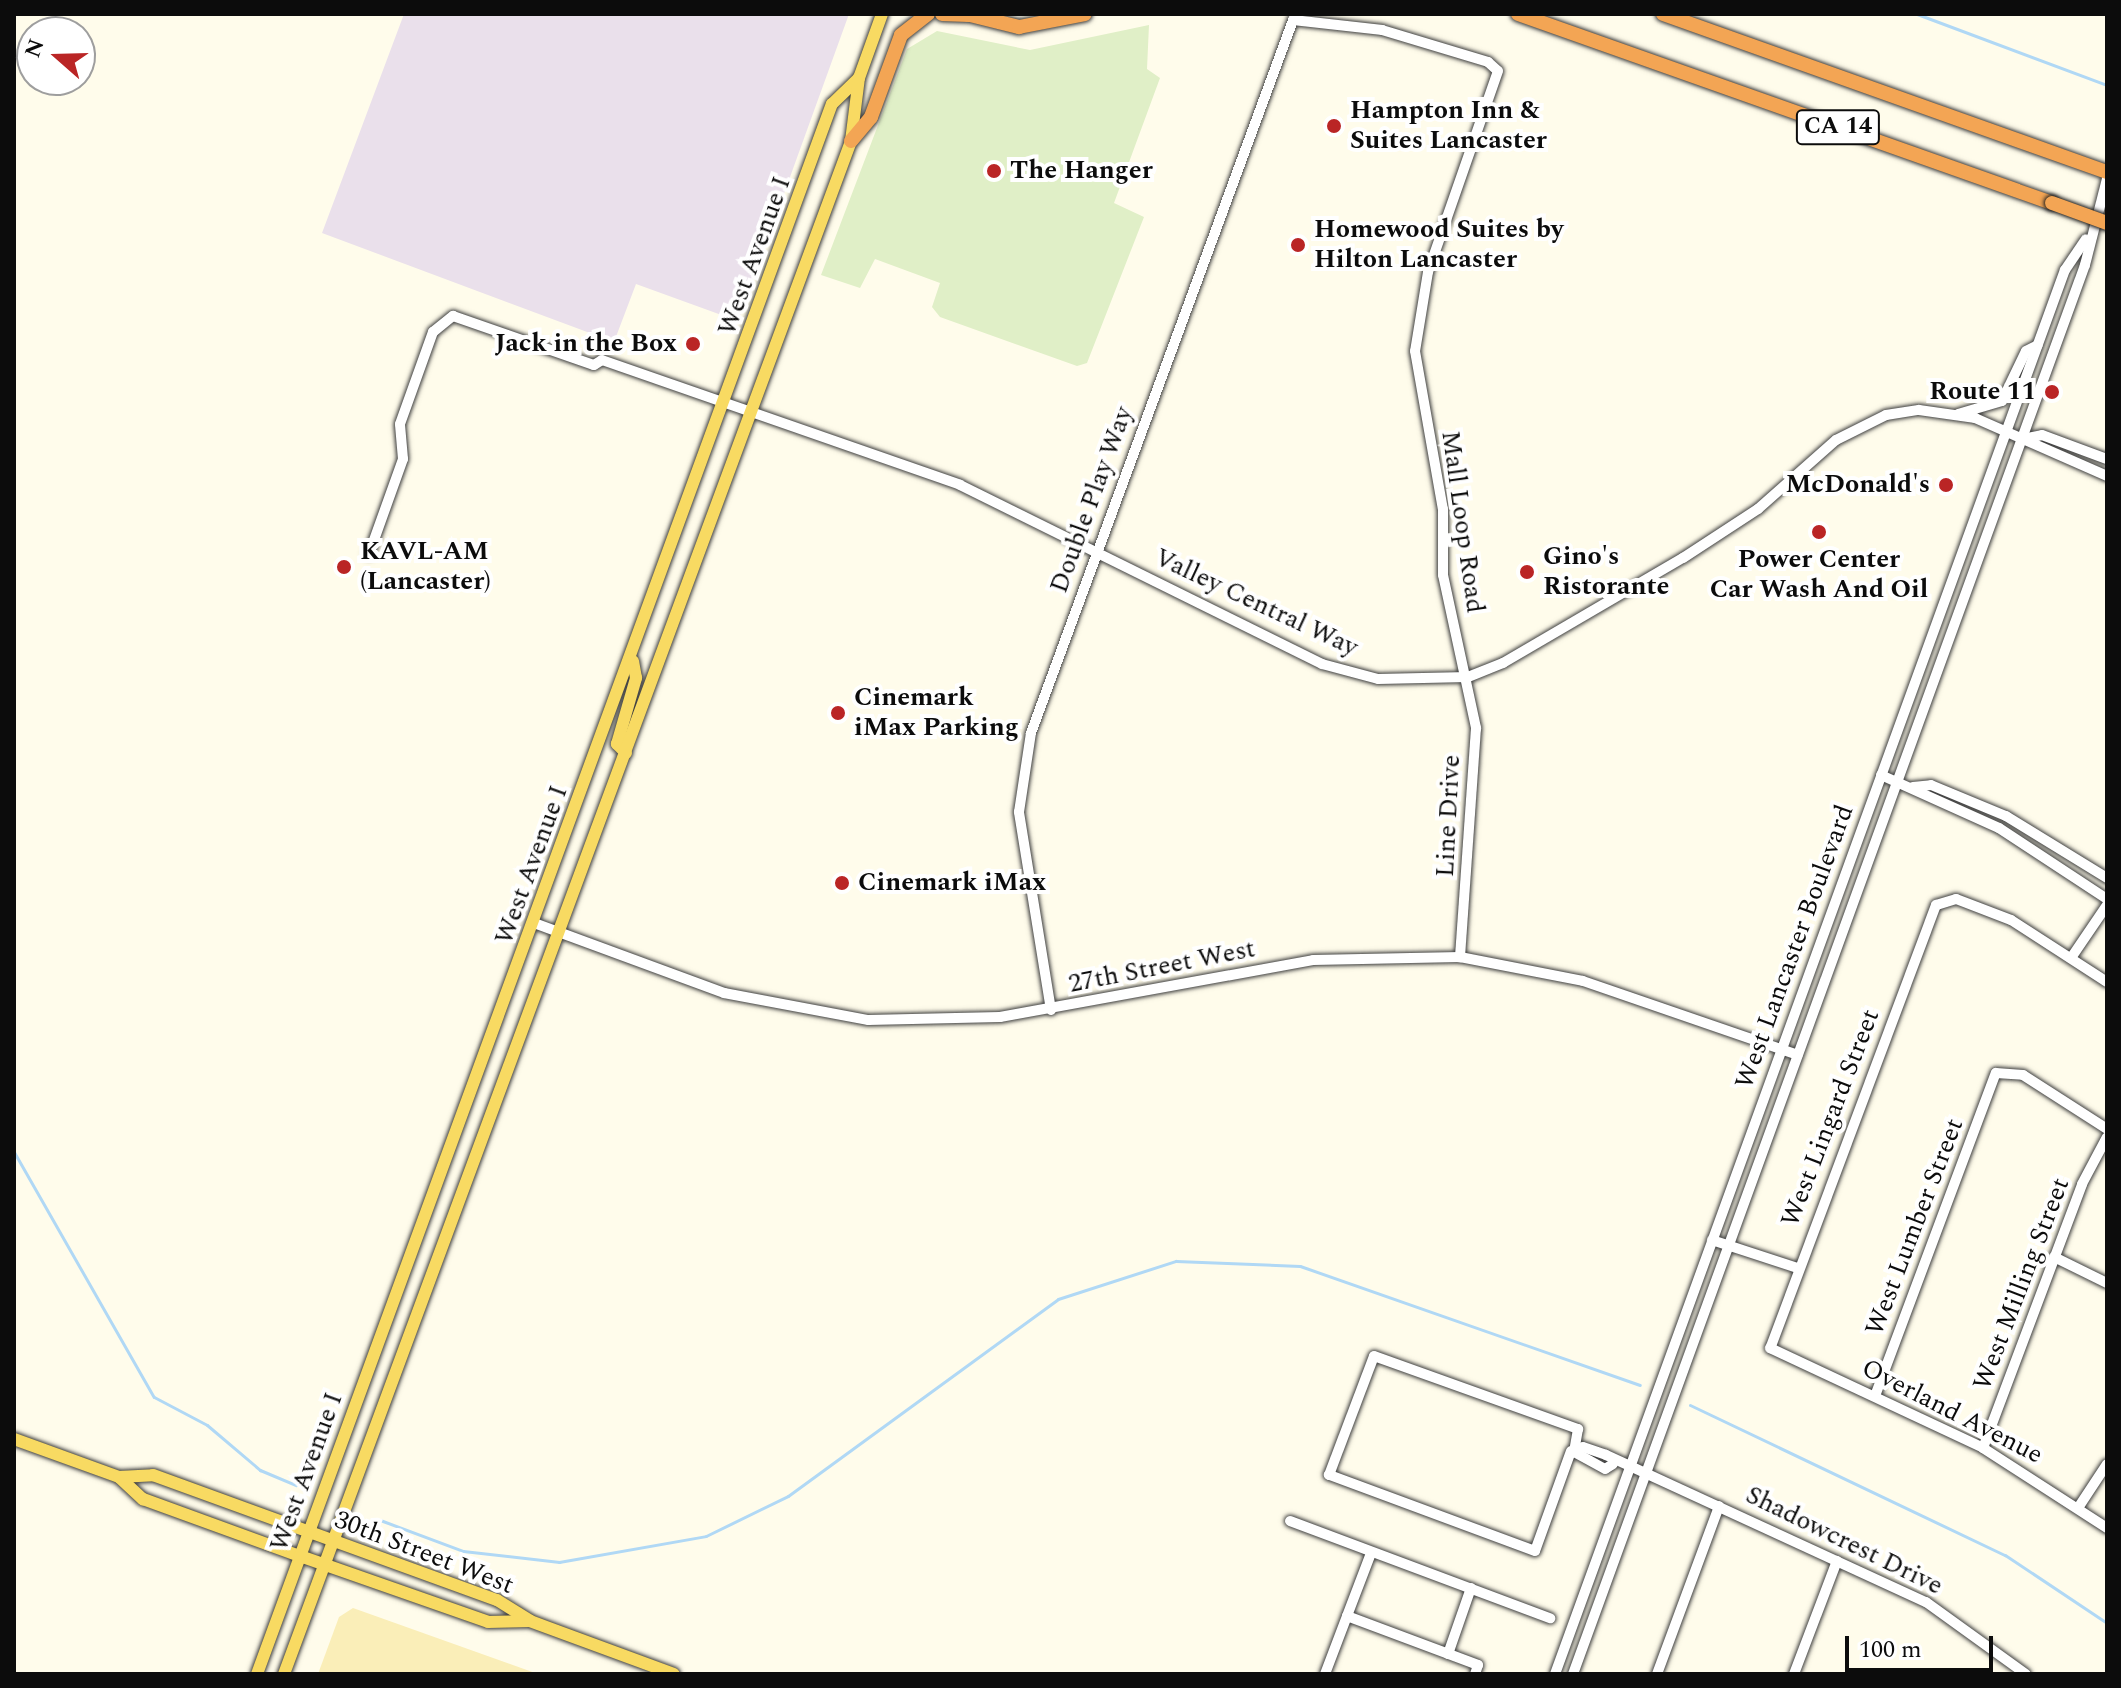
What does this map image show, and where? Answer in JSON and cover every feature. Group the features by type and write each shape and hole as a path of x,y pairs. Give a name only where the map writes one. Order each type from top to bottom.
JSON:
{"highway":[{"path":"851,141 871,117 901,35 928,14"},
{"path":"942,14 967,15 1019,27 1085,14"},
{"name":"CA 14","path":"1518,14 2107,223"},
{"name":"CA 14","path":"1663,14 2107,172"}],"main road":[{"name":"West Avenue I","path":"284,1674 851,141 859,78 882,14"},
{"name":"West Avenue I","path":"257,1674 726,403 832,104 859,78"},
{"path":"626,753 617,744 636,678 632,658"},
{"name":"30th Street West","path":"14,1439 119,1477 143,1499 300,1556 488,1622 530,1621"},
{"name":"30th Street West","path":"119,1477 153,1475 497,1600 530,1621 674,1674"}],"street":[{"name":"Double Play Way","path":"1051,1010 1019,812 1022,771 1098,551 1293,20"},
{"name":"Mall Loop Road","path":"1293,20 1382,30 1488,62 1498,71 1428,272 1415,351 1443,509 1443,575 1468,677"},
{"name":"West Lancaster Boulevard","path":"1555,1674 2065,270 2086,239 2107,179"},
{"name":"West Lancaster Boulevard","path":"1573,1674 2025,436 2085,265 2086,239"},
{"name":"Valley Central Way","path":"369,554 403,459 400,424 433,332 446,318 594,365 602,360 960,485 1322,664 1378,679 1468,677 1683,558 1758,509 1858,426 1919,410 1958,414 2025,436 2042,435 2107,459"},
{"path":"1958,414 2002,401 2026,351 2038,345"},
{"name":"Valley Central Way","path":"2025,436 2038,450 2107,476"},
{"name":"Line Drive","path":"1460,957 1475,798 1468,677"},
{"path":"1881,775 1999,828 2107,902 2071,958 2107,982"},
{"path":"1913,787 1931,785 2006,816 2107,878"},
{"name":"West Lingard Street","path":"1770,1348 1797,1268 1936,905 1956,899 2011,920 2071,958"},
{"name":"27th Street West","path":"534,923 795,1011 919,1021 1051,1010 1313,960 1460,957 1583,981 1798,1055"},
{"name":"West Lumber Street","path":"1875,1396 1996,1073 2023,1075 2107,1129"},
{"name":"West Milling Street","path":"1983,1448 2054,1257 2107,1137"},
{"path":"1712,1240 1797,1268"},
{"path":"2054,1257 2107,1283"},
{"name":"Overland Avenue","path":"1770,1348 1983,1448 2080,1505 2107,1528"},
{"path":"1374,1356 1578,1429 1572,1451 1535,1551 1329,1475 1374,1356"},
{"name":"Shadowcrest Drive","path":"1572,1451 1583,1447 1613,1464 1719,1506 1926,1602 2026,1674"},
{"path":"2080,1505 2107,1464"},
{"path":"1657,1674 1719,1506"},
{"path":"1290,1521 1550,1618"},
{"path":"1325,1674 1371,1553"},
{"path":"1794,1674 1837,1561"},
{"path":"1448,1654 1471,1588"},
{"path":"1347,1616 1478,1665 1475,1674"}],"shaded area":[{"path":"404,14 849,14 738,321 636,284 614,342 322,233"}],"sand":[{"path":"353,1608 538,1674 318,1674 339,1617"}],"green space":[{"name":"The Hanger","path":"1149,25 1147,69 1160,78 1114,203 1144,217 1087,363 1077,366 940,317 932,307 940,283 875,259 860,288 821,275 907,49 937,31 1030,50"}],"waterway":[{"path":"1917,14 2107,85"},
{"path":"14,1152 154,1397 207,1425 260,1470 296,1485"},
{"path":"380,1520 463,1551 559,1562 706,1536 788,1496 1058,1299 1176,1261 1300,1266 1640,1385"},
{"path":"1690,1405 2005,1555 2107,1623"}],"place":[{"name":"Hampton Inn & Suites Lancaster","path":"1334,126"},
{"name":"The Hanger","path":"994,171"},
{"name":"Homewood Suites by Hilton Lancaster","path":"1298,245"},
{"name":"Jack in the Box","path":"693,344"},
{"name":"Route 11","path":"2052,392"},
{"name":"McDonald's","path":"1946,485"},
{"name":"Power Center Car Wash And Oil","path":"1819,532"},
{"name":"KAVL-AM (Lancaster)","path":"344,567"},
{"name":"Gino's Ristorante","path":"1527,572"},
{"name":"Cinemark iMax Parking","path":"838,713"},
{"name":"Cinemark iMax","path":"842,883"}]}
